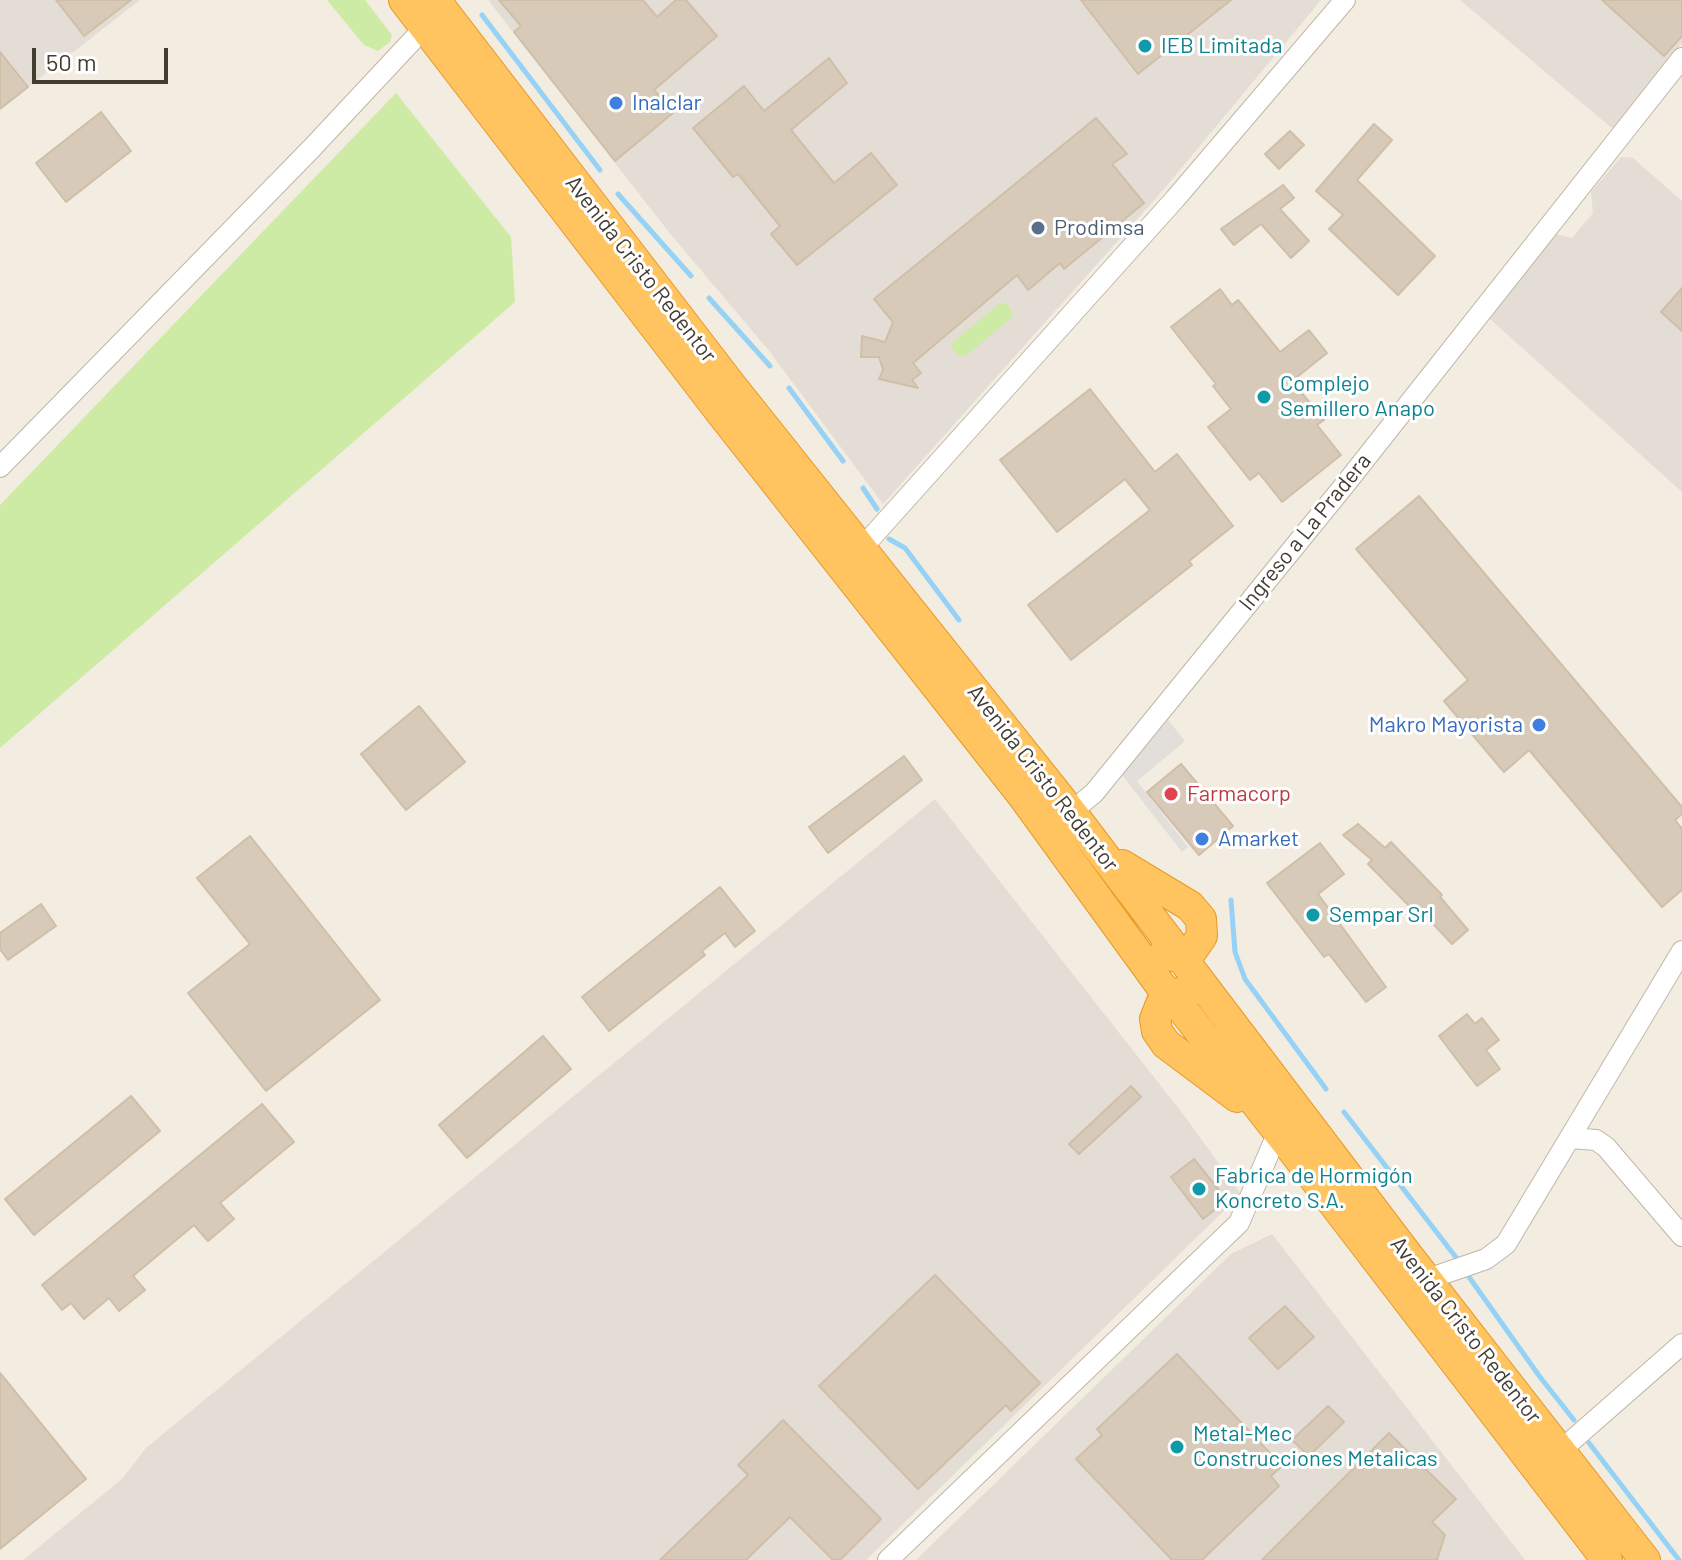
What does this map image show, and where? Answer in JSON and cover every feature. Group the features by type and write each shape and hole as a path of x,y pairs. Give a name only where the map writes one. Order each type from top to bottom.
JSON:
{"highway":[{"name":"Avenida Cristo Redentor","path":"404,0 430,13 1098,847 1136,876 1190,906 1198,914 1203,924 1202,936 1196,947 1183,958 1645,1560"},
{"name":"Avenida Cristo Redentor","path":"430,13 722,414 1023,796 1161,986 1172,996"},
{"path":"1023,796 1062,833 1152,944 1169,956 1183,958"},
{"path":"1270,1122 1166,1044 1157,1031 1155,1019 1161,1004 1182,992 1194,994 1258,1074 1308,1122"},
{"name":"Avenida Cristo Redentor","path":"1270,1122 1607,1560"}],"street":[{"path":"861,549 1175,199 1345,0"},
{"path":"0,467 311,149 430,13"},
{"name":"Ingreso a La Pradera","path":"1071,812 1094,793 1349,479 1682,58"},
{"path":"1428,1279 1486,1259 1506,1244 1681,957"},
{"path":"888,1560 1239,1223 1270,1122"},
{"path":"1571,1138 1596,1140 1606,1147 1682,1236"},
{"path":"1560,1451 1682,1344"}],"shaded area":[{"path":"0,0 140,0 0,109"},
{"path":"488,0 1321,0 1164,189 883,504 770,352 668,231"},
{"path":"1460,0 1682,0 1682,43 1613,129"},
{"path":"1621,157 1633,158 1682,201 1682,492 1489,318 1555,234 1572,238 1593,213 1591,192"},
{"path":"1168,720 1185,741 1137,781 1188,847 1182,852 1122,775"},
{"path":"935,799 1183,1114 1241,1194 866,1560 23,1560 123,1478 146,1448"},
{"path":"1272,1234 1525,1560 916,1560 1231,1254"}],"green space":[{"path":"327,0 365,0 392,35 390,42 378,51 364,45"},
{"path":"396,93 511,237 515,302 0,748 0,505"},
{"path":"1005,303 1013,317 968,354 957,354 951,347 953,342 999,304"}],"building":[{"path":"56,0 131,0 84,36"},
{"path":"499,0 643,0 657,17 676,0 686,0 717,36 654,90 673,113 615,161 514,32 521,26"},
{"name":"IEB Limitada","path":"1081,0 1231,0 1138,74"},
{"path":"1602,0 1682,0 1682,36 1664,56"},
{"path":"0,52 28,87 0,109"},
{"path":"829,58 847,83 791,130 834,183 871,153 897,185 797,265 771,234 780,226 738,174 733,177 693,128 744,86 764,111"},
{"path":"101,112 131,151 66,202 36,163"},
{"name":"Prodimsa","path":"1096,118 1127,154 1112,164 1144,203 1064,269 1060,263 1028,290 1017,275 913,363 921,373 912,380 918,388 879,379 883,370 879,357 861,357 862,336 885,342 893,322 874,299"},
{"path":"1374,124 1392,140 1357,180 1435,256 1398,295 1329,229 1343,215 1316,191"},
{"path":"1290,131 1304,145 1279,169 1265,154"},
{"path":"1283,185 1294,198 1280,209 1309,241 1291,258 1261,224 1234,245 1221,229"},
{"path":"1682,288 1682,331 1661,312"},
{"name":"Complejo Semillero Anapo","path":"1220,289 1232,305 1238,300 1280,352 1309,330 1327,353 1292,381 1324,420 1317,425 1341,455 1282,502 1259,473 1250,480 1208,427 1231,409 1213,386 1216,384 1171,327"},
{"path":"1090,389 1155,472 1177,454 1233,526 1189,561 1192,565 1071,660 1028,605 1150,510 1125,479 1057,532 1000,460"},
{"name":"Makro Mayorista","path":"1419,496 1682,807 1682,814 1675,820 1682,829 1682,890 1662,907 1529,750 1504,772 1444,701 1468,680 1356,549"},
{"path":"419,706 465,762 406,810 361,754"},
{"path":"904,756 922,780 828,853 809,827"},
{"path":"1181,764 1233,826 1199,855 1147,792"},
{"path":"1358,824 1385,848 1391,842 1442,895 1440,897 1468,930 1452,944 1423,913 1420,917 1368,864 1372,860 1343,835"},
{"path":"250,836 380,1000 266,1091 188,993 250,944 197,878"},
{"name":"Sempar Srl","path":"1320,843 1344,874 1318,894 1386,987 1366,1002 1329,954 1324,957 1267,883"},
{"path":"720,887 755,931 735,947 725,933 702,951 705,955 609,1031 582,997"},
{"path":"41,904 56,926 8,960 0,949 0,933"},
{"path":"1467,1014 1475,1024 1482,1018 1499,1040 1486,1050 1500,1069 1477,1086 1439,1036"},
{"path":"543,1036 571,1069 467,1158 439,1125"},
{"path":"1131,1086 1141,1097 1079,1154 1069,1144"},
{"path":"131,1096 160,1131 34,1235 5,1199"},
{"path":"262,1104 294,1142 220,1203 234,1219 208,1241 194,1225 133,1276 145,1290 119,1311 109,1298 84,1319 71,1303 62,1310 42,1285"},
{"name":"Fabrica de Hormigón Koncreto S.A.","path":"1194,1159 1227,1200 1203,1219 1171,1177"},
{"path":"935,1275 1040,1383 1011,1411 1006,1405 918,1489 819,1386"},
{"name":"Metal-Mec Construcciones Metalicas","path":"1285,1306 1314,1337 1278,1369 1249,1338"},
{"name":"Metal-Mec Construcciones Metalicas","path":"1177,1354 1282,1466 1271,1476 1279,1486 1202,1560 1172,1560 1076,1459 1102,1435 1097,1429"},
{"path":"0,1373 86,1479 0,1549"},
{"path":"1328,1406 1344,1422 1309,1456 1292,1440"},
{"path":"783,1420 881,1519 840,1560 833,1560 790,1517 746,1560 660,1560 748,1475 738,1465"},
{"path":"1389,1433 1456,1499 1432,1522 1445,1535 1437,1560 1262,1560"}],"waterway":[{"path":"482,15 600,170"},
{"path":"618,194 691,276"},
{"path":"709,298 770,366"},
{"path":"789,388 843,461"},
{"path":"863,488 877,509"},
{"path":"889,539 905,548 959,620"},
{"path":"1231,900 1235,952 1245,979 1326,1089"},
{"path":"1344,1112 1458,1260"},
{"path":"1469,1277 1574,1420"},
{"path":"1589,1443 1679,1560"}],"place":[{"name":"IEB Limitada","path":"1145,46"},
{"name":"Inalclar","path":"616,103"},
{"name":"Prodimsa","path":"1038,228"},
{"name":"Complejo Semillero Anapo","path":"1264,397"},
{"name":"Makro Mayorista","path":"1539,725"},
{"name":"Farmacorp","path":"1171,794"},
{"name":"Amarket","path":"1202,839"},
{"name":"Sempar Srl","path":"1313,915"},
{"name":"Fabrica de Hormigón Koncreto S.A.","path":"1199,1189"},
{"name":"Metal-Mec Construcciones Metalicas","path":"1177,1447"}]}
